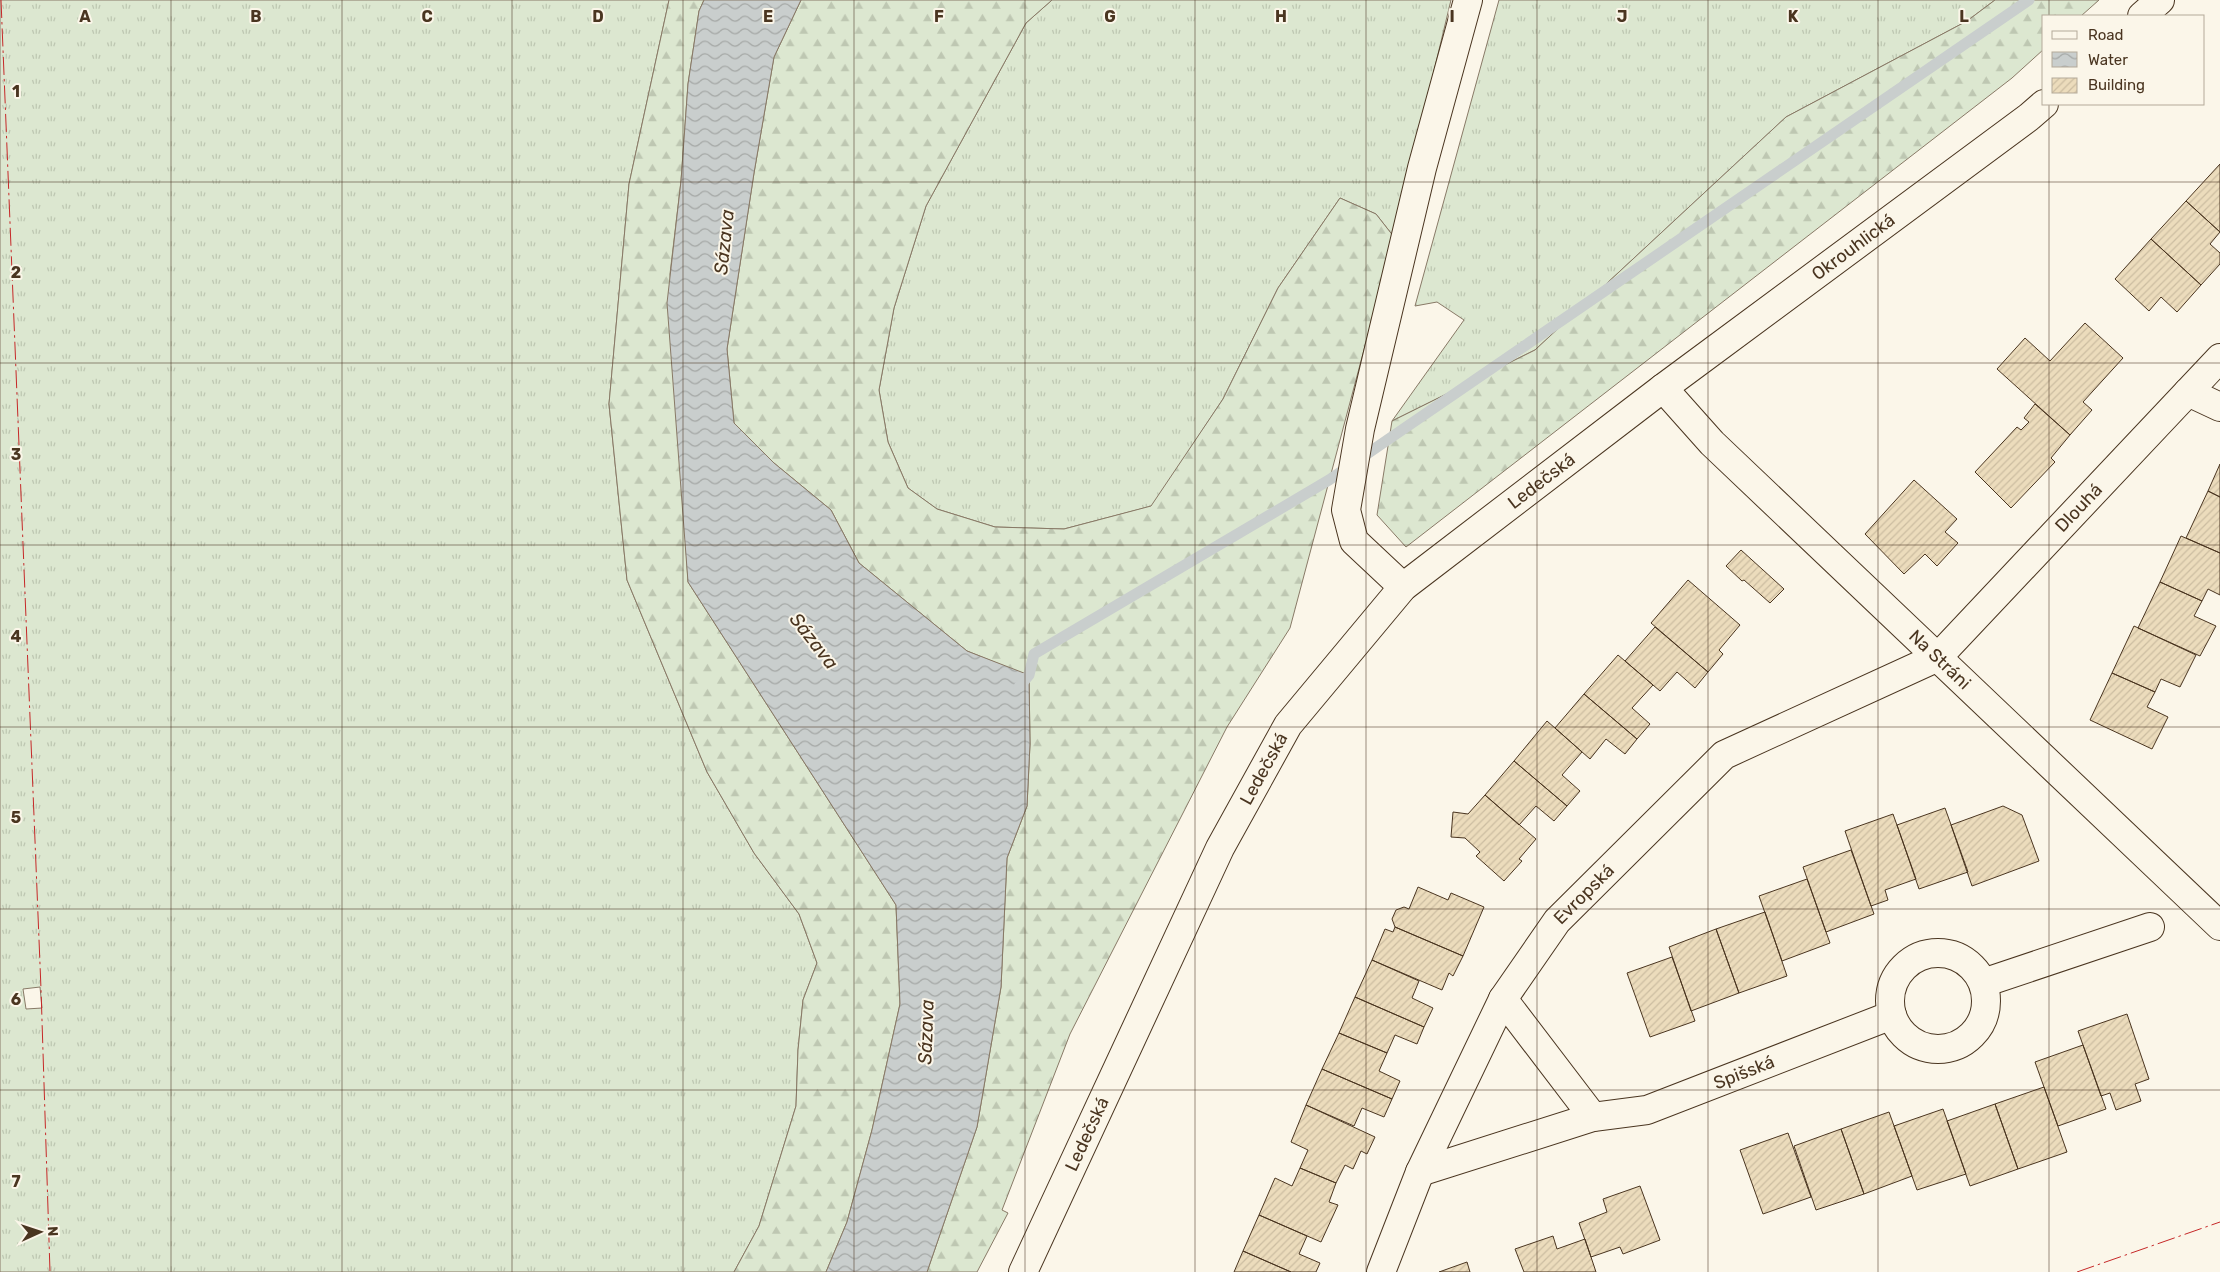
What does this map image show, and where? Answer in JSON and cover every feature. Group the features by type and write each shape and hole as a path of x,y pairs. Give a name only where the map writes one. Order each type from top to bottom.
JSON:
{"street":[{"path":"1403,587 1354,541 1346,510 1360,429 1422,168 1468,0"},
{"path":"2143,15 2160,0"},
{"name":"Okrouhlická","path":"1663,388 2043,105"},
{"name":"Dlouhá","path":"1938,657 2220,358"},
{"name":"Ledečská","path":"1024,1272 1220,848 1288,725 1403,587 1663,388"},
{"name":"Na Stráni","path":"1663,388 1712,443 2220,926"},
{"path":"2188,392 2220,407"},
{"name":"Evropská","path":"1381,1272 1420,1172 1503,999 1557,921 1724,755 1938,657"},
{"path":"1983,983 2150,927"},
{"path":"1928,953 1951,954 1961,958 1978,973 1983,983 1986,1004 1981,1023 1968,1039 1949,1048 1939,1049 1919,1045 1902,1033 1892,1015 1890,1004 1891,992 1897,976 1908,964 1928,953"},
{"path":"1503,999 1593,1116"},
{"name":"Spišská","path":"1420,1172 1593,1116 1647,1110 1892,1015"}],"green space":[{"path":"0,0 669,0 629,184 609,404 627,580 707,772 754,853 799,914 817,963 803,1000 798,1050 796,1106 759,1226 734,1272 0,1272","holes":["40,987 42,1008 26,1009 23,989"]},
{"path":"669,0 704,0 699,11 688,84 681,181 670,274 688,582 896,905 900,1004 872,1130 847,1222 826,1272 734,1272 759,1226 796,1106 798,1050 803,1000 817,963 799,914 754,853 707,772 627,580 609,404 629,184"},
{"path":"801,0 1052,0 1026,23 926,206 894,308 879,390 888,442 908,488 937,509 995,527 1064,529 1151,506 1223,399 1278,288 1340,198 1376,214 1394,237 1290,628 1227,727 1070,1034 1002,1210 1008,1213 977,1272 927,1272 977,1127 1001,987 1007,858 1027,806 1030,744 1029,676 967,651 859,563 831,510 774,463 734,423 727,349 754,173 774,57"},
{"path":"1052,0 1451,0 1394,237 1376,214 1340,198 1278,288 1223,399 1152,506 1064,529 995,527 937,509 908,488 888,442 879,390 894,308 926,206 1026,23"},
{"path":"1499,0 1995,0 1967,21 1786,117 1535,350 1392,421 1464,320 1437,302 1415,306"},
{"path":"1995,0 2099,0 2082,15 2042,15 2042,51 2012,78 1406,547 1377,515 1392,421 1535,350 1786,117 1967,21"}],"water":[{"name":"Sázava","path":"704,0 801,0 774,57 754,173 727,349 734,423 774,463 831,510 859,563 967,651 1029,675 1030,744 1027,806 1007,858 1001,987 977,1127 927,1272 826,1272 847,1222 872,1130 900,1004 896,905 688,582 667,303 681,181 688,84 699,11"}],"building":[{"path":"2220,164 2220,232 2186,201"},
{"path":"2186,201 2220,232 2210,244 2220,253 2220,264 2201,285 2151,239"},
{"path":"2151,239 2201,285 2177,312 2161,297 2149,311 2115,279"},
{"path":"2085,323 2123,358 2083,402 2092,410 2070,435 1997,369 2025,338 2050,361"},
{"path":"2035,404 2070,435 2051,458 2055,462 2011,508 1975,472 2017,427 2021,430 2029,422 2024,418"},
{"path":"2220,464 2220,497 2208,491"},
{"path":"1914,480 1957,519 1945,532 1958,543 1937,566 1925,554 1904,574 1865,534"},
{"path":"2208,491 2220,497 2220,553 2186,538"},
{"path":"2181,536 2220,553 2220,595 2208,589 2202,601 2160,582"},
{"path":"1741,550 1784,589 1770,603 1726,566"},
{"path":"1688,580 1740,625 1719,650 1723,654 1708,672 1651,623"},
{"path":"2160,582 2202,601 2194,616 2216,626 2200,656 2138,628"},
{"path":"2134,626 2196,655 2180,687 2161,679 2155,692 2112,673"},
{"path":"1655,627 1708,672 1695,688 1677,672 1660,691 1625,661"},
{"path":"1618,655 1653,685 1632,708 1650,724 1637,739 1584,694"},
{"path":"2112,673 2155,692 2147,707 2168,717 2152,749 2090,720"},
{"path":"1584,694 1637,739 1625,754 1606,739 1590,759 1555,728"},
{"path":"1547,721 1582,752 1562,775 1580,791 1567,806 1514,761"},
{"path":"1514,761 1567,806 1554,821 1536,806 1519,825 1485,795"},
{"path":"1485,795 1536,839 1519,859 1522,861 1504,881 1476,856 1480,852 1465,838 1451,837 1453,812 1468,814"},
{"path":"2003,806 2022,815 2039,861 1972,886 1951,825"},
{"path":"1945,808 1968,872 1919,889 1897,825"},
{"path":"1893,814 1916,879 1885,890 1888,900 1871,906 1845,831"},
{"path":"1851,850 1874,914 1826,932 1803,867"},
{"path":"1807,879 1830,943 1782,961 1759,896"},
{"path":"1418,887 1448,900 1451,893 1484,907 1463,956 1395,927 1392,919 1396,910 1404,907 1409,909"},
{"path":"1765,912 1787,976 1739,993 1716,929"},
{"path":"1395,927 1463,956 1453,976 1449,973 1442,990 1372,960 1385,929 1393,932"},
{"path":"1716,929 1739,993 1691,1011 1669,947"},
{"path":"1672,957 1695,1021 1650,1037 1627,973"},
{"path":"1372,960 1419,981 1412,998 1433,1008 1424,1027 1355,997"},
{"path":"1355,997 1424,1027 1417,1044 1395,1035 1387,1053 1339,1033"},
{"path":"2127,1014 2149,1079 2135,1084 2141,1101 2116,1110 2110,1093 2101,1096 2078,1031"},
{"path":"1339,1033 1387,1053 1379,1071 1400,1081 1392,1099 1322,1069"},
{"path":"2083,1045 2106,1109 2058,1126 2035,1062"},
{"path":"1322,1069 1392,1099 1384,1117 1362,1108 1354,1126 1306,1105"},
{"path":"2044,1087 2067,1152 2018,1169 1995,1104"},
{"path":"1995,1104 2018,1169 1970,1186 1947,1121"},
{"path":"1306,1105 1375,1137 1367,1154 1361,1151 1353,1169 1345,1165 1336,1183 1300,1168 1308,1150 1291,1142"},
{"path":"1943,1109 1966,1174 1917,1190 1894,1126"},
{"path":"1889,1112 1912,1176 1864,1194 1841,1129"},
{"path":"1841,1129 1864,1194 1816,1210 1794,1146"},
{"path":"1788,1133 1811,1197 1763,1214 1740,1150"},
{"path":"1300,1168 1336,1183 1329,1202 1338,1205 1321,1242 1259,1215 1275,1178 1292,1186"},
{"path":"1640,1186 1660,1240 1623,1254 1620,1247 1591,1257 1579,1223 1607,1212 1603,1199"},
{"path":"1259,1215 1307,1236 1299,1254 1320,1263 1316,1272 1291,1272 1243,1251"},
{"path":"1553,1236 1557,1249 1585,1239 1596,1272 1524,1272 1515,1249"},
{"path":"1243,1251 1291,1272 1234,1272"},
{"path":"1467,1262 1470,1272 1439,1272"}],"waterway":[{"path":"1019,687 1029,675 1034,654 1329,480 2029,0"}],"power":[{"path":"1,0 41,989 50,1272"},
{"path":"2077,1272 2220,1222"}]}
